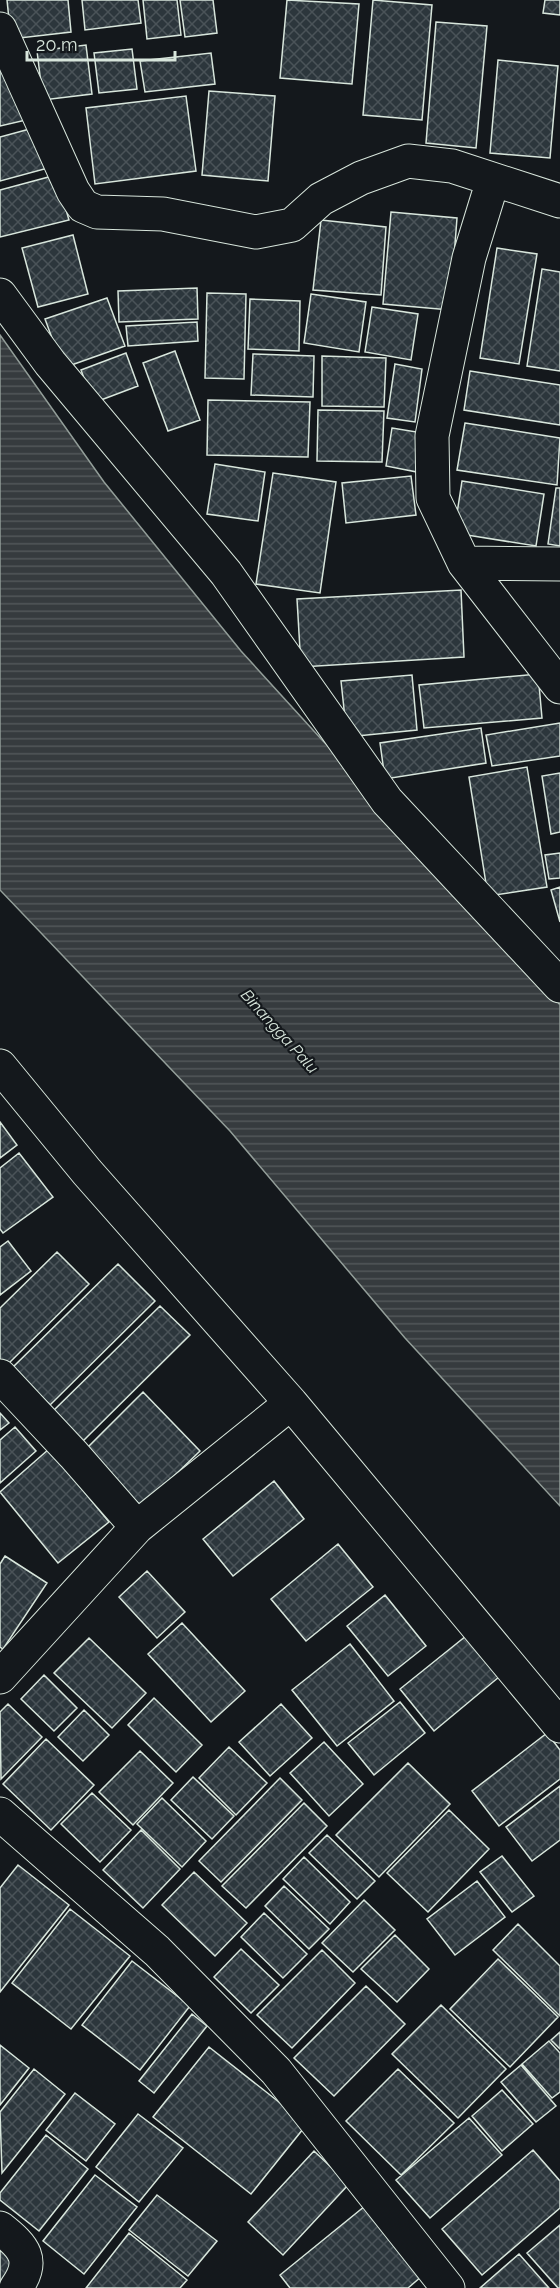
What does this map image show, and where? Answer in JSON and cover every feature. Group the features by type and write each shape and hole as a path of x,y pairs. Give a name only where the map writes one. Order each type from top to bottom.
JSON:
{"street":[{"path":"0,29 78,202 90,210 106,213 163,214 256,232 292,225 321,199 361,178 408,161 452,166 560,201"},
{"path":"494,180 469,258 432,436 433,498 464,563 560,687"},
{"path":"0,295 50,363 226,573 387,801 560,986"},
{"path":"464,563 560,564"},
{"path":"0,1066 87,1172 291,1403 560,1725"},
{"path":"0,1376 137,1527"},
{"path":"0,1676 137,1527 291,1403"},
{"path":"0,1814 157,1951 276,2071 448,2288"},
{"path":"0,2228 11,2237 27,2260 27,2271 16,2288"}],"water":[{"name":"Binangga Palu","path":"0,335 104,482 241,651 323,741 433,849 492,917 560,1005 560,1506 405,1338 230,1131 0,890"}],"building":[{"path":"7,0 68,0 71,32 11,39"},
{"path":"82,0 138,0 141,23 85,30"},
{"path":"143,0 177,0 181,35 147,39"},
{"path":"180,0 213,0 217,33 185,37"},
{"path":"287,0 359,4 352,84 280,78"},
{"path":"373,0 432,5 422,120 363,115"},
{"path":"545,0 560,0 560,15 543,13"},
{"path":"436,22 487,26 476,148 426,143"},
{"path":"86,45 92,94 43,100 37,51"},
{"path":"132,49 137,89 99,93 94,53"},
{"path":"211,53 215,84 145,92 140,61"},
{"path":"498,60 558,66 550,158 490,153"},
{"path":"0,62 26,120 0,126"},
{"path":"209,91 275,96 268,181 202,175"},
{"path":"186,96 196,171 95,184 86,108"},
{"path":"37,127 48,168 0,181 0,137"},
{"path":"56,175 69,220 0,237 0,190"},
{"path":"391,212 457,218 450,310 383,304"},
{"path":"321,220 386,227 381,295 313,290"},
{"path":"73,235 88,294 38,307 22,248"},
{"path":"497,248 537,254 519,364 480,358"},
{"path":"542,269 560,272 560,371 527,366"},
{"path":"197,288 198,319 119,322 118,291"},
{"path":"207,293 246,294 244,379 205,378"},
{"path":"311,294 366,302 359,352 304,343"},
{"path":"107,298 125,346 63,368 45,319"},
{"path":"250,299 300,301 299,351 248,349"},
{"path":"372,307 418,314 411,360 365,352"},
{"path":"197,322 198,341 128,346 126,326"},
{"path":"175,351 200,420 168,431 143,363"},
{"path":"126,353 138,386 93,403 81,370"},
{"path":"253,354 314,356 313,397 251,395"},
{"path":"322,356 386,358 384,407 322,406"},
{"path":"395,364 422,369 415,422 387,418"},
{"path":"470,371 560,385 560,425 464,410"},
{"path":"208,400 310,402 308,457 207,455"},
{"path":"318,410 384,411 382,462 317,461"},
{"path":"465,423 560,438 557,485 457,470"},
{"path":"392,428 423,433 417,472 386,466"},
{"path":"215,464 265,472 258,521 207,514"},
{"path":"273,473 336,482 320,593 256,584"},
{"path":"411,476 416,515 346,523 342,483"},
{"path":"462,481 544,494 536,546 454,533"},
{"path":"556,488 560,488 560,546 548,544"},
{"path":"461,590 464,657 301,667 297,599"},
{"path":"538,674 542,718 424,728 419,685"},
{"path":"412,675 417,730 347,737 341,681"},
{"path":"560,723 560,756 492,766 486,735"},
{"path":"481,728 486,763 385,779 380,743"},
{"path":"527,767 547,887 488,896 469,777"},
{"path":"560,773 560,832 551,834 542,776"},
{"path":"560,853 560,878 549,879 545,855"},
{"path":"560,887 560,922 551,890"},
{"path":"0,1122 17,1145 0,1158"},
{"path":"19,1153 53,1197 3,1233 0,1229 0,1168"},
{"path":"8,1241 31,1271 0,1295 0,1247"},
{"path":"57,1252 89,1284 6,1366 0,1361 0,1308"},
{"path":"118,1264 155,1301 50,1405 12,1368"},
{"path":"160,1306 190,1335 81,1443 51,1413"},
{"path":"143,1392 200,1451 142,1507 85,1450"},
{"path":"0,1413 9,1423 0,1430"},
{"path":"15,1427 36,1451 0,1483 0,1440"},
{"path":"49,1449 109,1522 58,1563 0,1492"},
{"path":"274,1481 304,1519 233,1576 203,1539"},
{"path":"338,1544 373,1587 306,1641 271,1599"},
{"path":"5,1556 47,1583 3,1649 0,1647 0,1564"},
{"path":"147,1571 185,1612 157,1638 119,1597"},
{"path":"385,1595 426,1646 388,1676 347,1626"},
{"path":"182,1623 245,1691 211,1722 148,1654"},
{"path":"466,1636 499,1677 434,1731 400,1689"},
{"path":"89,1638 146,1693 112,1728 54,1673"},
{"path":"350,1644 394,1701 337,1746 292,1690"},
{"path":"44,1675 77,1708 54,1731 21,1699"},
{"path":"154,1698 202,1745 176,1772 128,1725"},
{"path":"400,1702 425,1733 374,1775 348,1743"},
{"path":"8,1704 42,1737 1,1779 0,1712"},
{"path":"281,1704 312,1738 270,1776 239,1742"},
{"path":"84,1710 109,1735 83,1761 58,1737"},
{"path":"547,1733 560,1750 560,1779 499,1826 472,1791"},
{"path":"46,1739 94,1785 51,1830 3,1784"},
{"path":"324,1742 363,1784 329,1816 290,1773"},
{"path":"229,1747 267,1783 236,1815 199,1778"},
{"path":"140,1751 173,1783 133,1825 99,1792"},
{"path":"408,1763 450,1804 379,1877 336,1835"},
{"path":"193,1777 234,1816 212,1839 171,1800"},
{"path":"280,1778 302,1800 221,1882 199,1861"},
{"path":"560,1786 560,1840 532,1861 506,1827"},
{"path":"92,1793 131,1830 100,1862 61,1824"},
{"path":"162,1798 206,1841 182,1867 137,1824"},
{"path":"304,1803 327,1826 246,1908 222,1886"},
{"path":"449,1810 489,1849 428,1912 387,1873"},
{"path":"141,1830 180,1869 143,1908 103,1870"},
{"path":"327,1835 375,1881 357,1899 309,1853"},
{"path":"502,1856 534,1896 512,1912 480,1872"},
{"path":"304,1857 350,1902 330,1924 283,1879"},
{"path":"18,1865 69,1905 0,1992 0,1888"},
{"path":"194,1872 247,1923 215,1956 162,1905"},
{"path":"477,1881 505,1917 455,1955 427,1919"},
{"path":"284,1886 329,1929 309,1949 265,1906"},
{"path":"364,1900 395,1930 353,1972 322,1943"},
{"path":"70,1909 130,1956 71,2029 12,1983"},
{"path":"264,1913 307,1954 283,1978 241,1937"},
{"path":"518,1924 560,1966 560,2016 493,1950"},
{"path":"395,1935 429,1969 397,2002 361,1969"},
{"path":"241,1949 279,1985 251,2013 214,1977"},
{"path":"322,1950 355,1983 292,2048 257,2015"},
{"path":"498,1959 558,2017 510,2067 450,2009"},
{"path":"132,1961 190,2006 140,2070 82,2025"},
{"path":"366,1986 405,2024 334,2096 294,2058"},
{"path":"441,2005 506,2069 458,2118 392,2054"},
{"path":"192,2014 207,2026 154,2093 139,2081"},
{"path":"560,2032 560,2049 551,2040"},
{"path":"549,2041 560,2053 560,2092 552,2098 522,2064"},
{"path":"0,2045 29,2068 0,2105"},
{"path":"209,2047 307,2124 251,2194 153,2117"},
{"path":"521,2065 556,2106 536,2122 501,2082"},
{"path":"34,2069 65,2094 2,2173 0,2112"},
{"path":"398,2069 454,2123 401,2175 346,2121"},
{"path":"502,2090 533,2124 502,2151 472,2116"},
{"path":"75,2093 115,2124 86,2161 46,2130"},
{"path":"138,2114 183,2148 139,2202 96,2167"},
{"path":"469,2118 502,2155 430,2218 396,2180"},
{"path":"46,2135 88,2169 39,2231 0,2200 0,2193"},
{"path":"533,2150 560,2181 560,2208 482,2275 442,2229"},
{"path":"314,2151 349,2184 283,2255 248,2222"},
{"path":"95,2175 137,2207 84,2274 43,2241"},
{"path":"157,2195 217,2241 188,2276 129,2230"},
{"path":"365,2206 422,2276 408,2288 290,2288 280,2275"},
{"path":"560,2225 560,2288 558,2288 527,2253"},
{"path":"129,2233 187,2280 180,2288 86,2288"},
{"path":"0,2250 22,2267 0,2288"},
{"path":"519,2254 549,2288 480,2288"}]}
